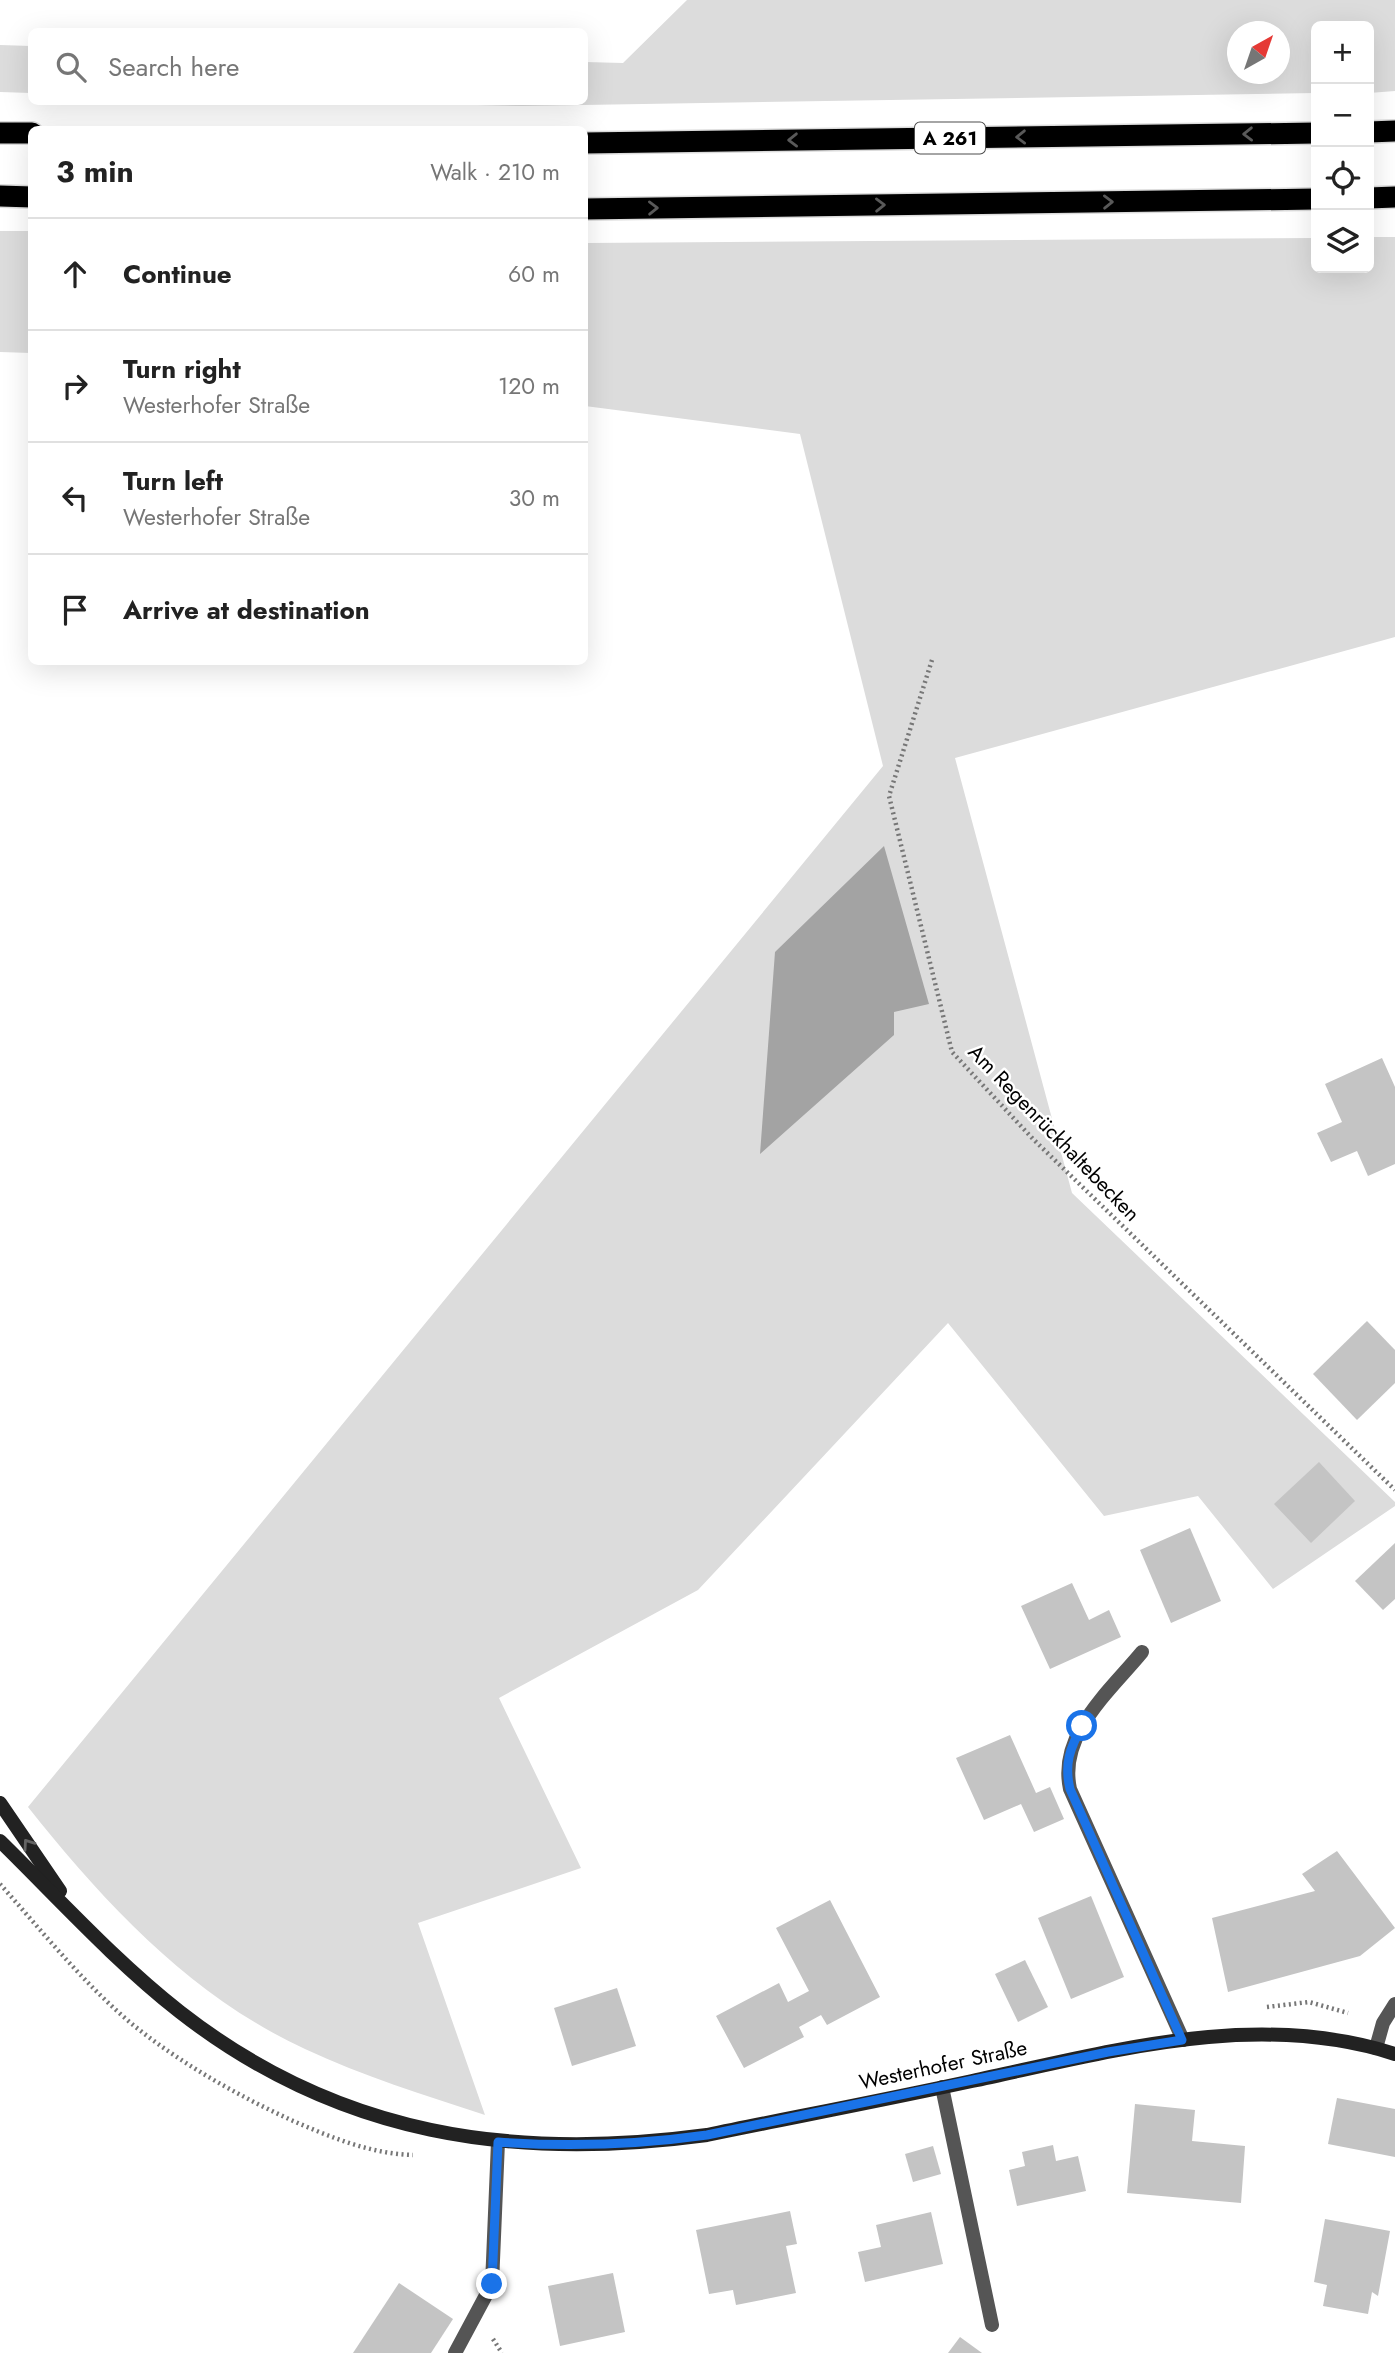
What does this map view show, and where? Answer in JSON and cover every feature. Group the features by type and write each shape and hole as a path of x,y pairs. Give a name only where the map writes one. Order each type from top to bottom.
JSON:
{"highway":[{"path":"1374,132 1395,131"},
{"path":"0,133 28,133"},
{"name":"A 261","path":"588,144 1311,133"},
{"path":"0,196 28,197"},
{"path":"1374,198 1395,197"},
{"path":"588,209 1311,199"}],"main road":[{"name":"Westerhofer Straße","path":"0,1803 81,1921"},
{"name":"Westerhofer Straße","path":"0,1840 131,1971 181,2013 230,2048 333,2100 401,2123 498,2142 572,2147 644,2144 707,2135 1108,2052 1229,2034 1328,2038 1395,2054"}],"street":[{"path":"1142,1652 1082,1726 1070,1748 1066,1771 1070,1789 1182,2040"},
{"path":"1376,2048 1383,2023 1395,2004"},
{"path":"942,2087 992,2325"},
{"path":"455,2353 492,2284 498,2142"}],"path":[{"name":"Am Regenrückhaltebecken","path":"932,660 889,796 952,1052 1033,1139 1395,1490"}],"shaded area":[{"path":"687,0 1395,0 1395,91 1374,93 1374,21 1311,21 1311,93 588,105 588,62 623,63"},
{"path":"0,45 28,46 28,93 0,92"},
{"path":"478,105 583,105 522,106"},
{"path":"0,231 28,231 28,353 0,352"},
{"path":"1374,237 1395,237 1395,637 955,758 1072,1193 1395,1502 1395,1506 1273,1589 1198,1496 1104,1516 948,1323 698,1590 499,1698 581,1868 418,1923 485,2115 349,2068 264,2028 225,2003 153,1945 88,1878 28,1807 883,766 800,434 588,406 588,243 1311,238 1311,273 1374,273"},
{"path":"884,846 929,1004 894,1012 894,1035 760,1154 775,952"}],"building":[{"path":"1382,1058 1395,1087 1395,1164 1368,1176 1357,1151 1331,1162 1317,1133 1342,1122 1325,1084"},
{"path":"1367,1321 1395,1350 1395,1383 1357,1420 1313,1374"},
{"path":"1319,1462 1355,1501 1311,1543 1274,1504"},
{"path":"1190,1528 1221,1601 1171,1623 1140,1550"},
{"path":"1395,1543 1395,1599 1383,1610 1355,1581"},
{"path":"1072,1583 1089,1620 1109,1610 1121,1637 1050,1669 1021,1606"},
{"path":"1010,1735 1036,1793 1050,1787 1064,1819 1034,1832 1021,1804 984,1820 956,1758"},
{"path":"1337,1851 1395,1928 1360,1956 1228,1992 1212,1918 1315,1891 1302,1874"},
{"path":"1091,1896 1124,1977 1071,1999 1038,1918"},
{"path":"830,1900 880,1997 827,2025 821,2015 799,2027 804,2037 744,2068 716,2016 779,1983 788,2002 809,1991 776,1928"},
{"path":"1025,1960 1048,2007 1018,2022 995,1974"},
{"path":"617,1988 636,2046 572,2066 554,2008"},
{"path":"1337,2098 1395,2109 1395,2157 1328,2144"},
{"path":"1135,2104 1195,2110 1192,2141 1245,2146 1241,2203 1127,2193"},
{"path":"1053,2145 1056,2161 1078,2156 1086,2191 1017,2206 1009,2170 1025,2166 1022,2152"},
{"path":"933,2146 941,2174 913,2182 905,2154"},
{"path":"790,2211 797,2244 786,2246 796,2293 736,2305 733,2290 709,2294 696,2230"},
{"path":"931,2212 943,2264 865,2282 858,2252 881,2247 876,2225"},
{"path":"1325,2219 1390,2231 1378,2296 1372,2292 1368,2314 1323,2306 1327,2285 1314,2282"},
{"path":"613,2273 625,2332 560,2346 548,2286"},
{"path":"399,2283 453,2319 431,2353 353,2353"},
{"path":"960,2337 982,2353 948,2353"}],"route":[{"path":"492,2284 498,2142 572,2147 644,2144 707,2135 1108,2052 1182,2040 1070,1789 1066,1771 1070,1748 1082,1726"}]}
